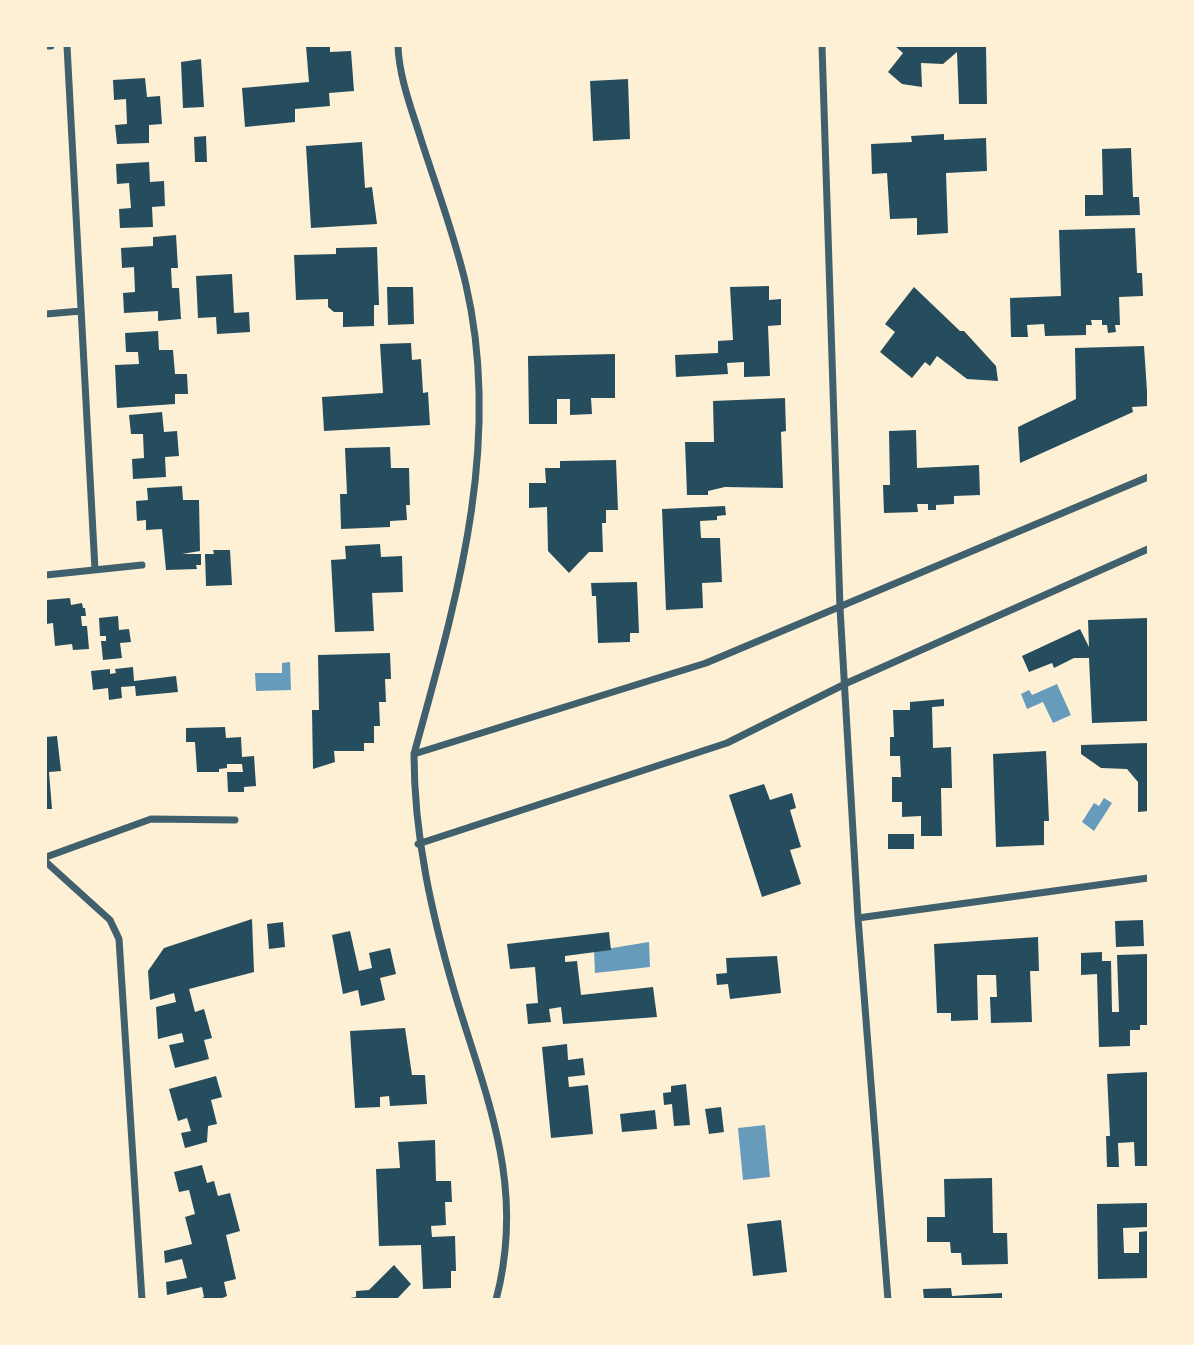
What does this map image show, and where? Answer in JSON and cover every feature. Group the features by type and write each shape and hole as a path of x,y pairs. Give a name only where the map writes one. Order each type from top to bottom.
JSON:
{"street":[{"path":"46,46 51,46"},
{"path":"67,46 96,570"},
{"path":"398,46 409,102 466,285 476,335 479,373 476,477 471,525 458,593 414,754 418,844 444,955 495,1119 501,1151 506,1196 506,1248 496,1300"},
{"path":"822,46 840,608 847,683 858,918 888,1300"},
{"path":"46,314 81,311"},
{"path":"414,754 651,682 840,608 1149,477"},
{"path":"418,844 727,743 847,683 1149,548"},
{"path":"46,575 142,565"},
{"path":"142,1300 119,939 110,920 46,860 151,820 234,820"},
{"path":"858,918 1149,878"}],"water":[{"path":"290,662 291,690 256,691 255,673 282,673 282,663"},
{"path":"1057,684 1071,715 1053,723 1043,702 1027,709 1021,694 1029,690 1032,695"},
{"path":"1104,798 1112,803 1094,831 1082,822 1094,803 1099,806"},
{"path":"649,942 650,967 595,973 594,951"},
{"path":"765,1125 770,1177 743,1180 738,1128"}],"building":[{"path":"306,46 330,46 330,52 351,51 354,91 329,93 330,106 295,109 295,122 245,127 242,88 309,82"},
{"path":"895,46 986,46 987,104 959,104 957,52 943,64 921,63 922,87 902,84 888,72 903,53"},
{"path":"201,59 204,107 183,108 181,62"},
{"path":"145,78 147,97 160,96 162,124 149,125 149,143 117,144 115,125 127,124 126,99 114,100 113,80"},
{"path":"628,79 630,139 593,141 590,81"},
{"path":"944,134 944,140 986,138 987,171 946,173 948,233 917,235 917,218 890,219 887,173 872,174 871,144 912,142 911,136"},
{"path":"206,136 207,162 195,162 194,137"},
{"path":"362,142 365,188 372,187 377,224 311,228 306,146"},
{"path":"1131,148 1133,197 1139,197 1140,215 1085,216 1085,195 1103,195 1102,149"},
{"path":"149,162 150,182 164,181 165,206 152,207 153,227 120,228 119,209 131,208 129,183 117,184 116,164"},
{"path":"1135,228 1137,273 1142,273 1143,296 1119,297 1120,325 1115,325 1116,332 1108,333 1107,325 1102,325 1102,320 1091,320 1092,325 1086,325 1086,335 1045,336 1044,324 1027,325 1028,337 1011,337 1010,298 1061,296 1059,230"},
{"path":"176,235 178,268 171,268 172,288 179,288 181,319 158,321 158,311 124,313 123,293 135,292 134,267 122,268 121,248 153,246 153,237"},
{"path":"377,247 379,305 374,305 374,326 343,327 343,312 334,312 328,307 328,299 296,300 294,255 336,254 336,248"},
{"path":"232,274 234,313 249,312 250,332 217,334 216,317 198,318 196,276"},
{"path":"769,286 769,300 781,299 781,325 768,326 770,376 744,377 744,362 727,363 728,374 676,377 675,355 718,353 718,341 733,340 730,287"},
{"path":"387,287 413,287 414,324 388,325"},
{"path":"914,287 960,331 964,331 996,366 998,381 967,379 937,356 930,366 925,362 912,378 880,352 895,332 885,324"},
{"path":"158,331 159,350 173,350 175,374 187,374 188,394 175,394 175,404 117,408 115,365 139,364 138,352 126,352 125,333"},
{"path":"411,343 412,360 421,359 423,393 428,392 430,425 324,431 322,397 383,393 380,344"},
{"path":"1144,346 1148,406 1132,407 1133,412 1020,463 1018,427 1076,399 1075,348"},
{"path":"615,354 615,398 591,398 592,414 570,415 570,399 557,399 557,424 529,424 528,356"},
{"path":"785,398 786,431 781,432 783,488 725,487 708,491 708,495 687,495 685,442 714,442 713,401"},
{"path":"162,412 164,432 177,431 179,456 165,457 166,477 133,479 132,459 144,458 143,434 131,434 129,415"},
{"path":"916,430 917,468 979,465 980,495 954,496 954,504 936,505 936,510 928,510 928,504 917,504 918,512 884,513 883,485 890,485 889,431"},
{"path":"390,447 391,468 409,468 410,505 406,505 407,520 390,521 390,527 341,529 340,494 347,494 345,448"},
{"path":"616,460 618,510 606,510 606,523 602,523 603,552 589,552 569,573 548,551 547,507 529,508 529,483 546,483 545,468 560,468 560,461"},
{"path":"182,486 183,500 199,500 200,551 182,554 201,554 201,565 196,565 197,569 166,570 162,529 146,530 146,520 137,521 136,501 148,500 147,488"},
{"path":"725,506 726,515 717,516 717,520 700,521 701,538 720,538 722,582 702,583 703,608 666,610 662,509"},
{"path":"380,544 381,557 402,556 403,592 372,593 374,631 335,632 331,560 346,559 345,546"},
{"path":"213,550 230,550 232,585 206,586 205,554 214,554"},
{"path":"637,582 639,633 630,633 630,642 598,643 596,596 592,596 591,583"},
{"path":"70,598 71,605 82,603 85,608 86,616 81,616 82,626 87,626 89,649 73,650 72,644 55,646 53,623 46,624 46,600"},
{"path":"118,616 119,630 129,629 131,642 120,643 122,658 103,660 101,641 106,641 106,636 100,636 99,618"},
{"path":"1148,618 1148,721 1092,723 1089,658 1074,658 1054,668 1052,663 1029,672 1022,656 1080,629 1089,647 1088,620"},
{"path":"390,653 391,679 385,679 386,702 379,702 380,726 374,726 374,743 364,743 364,751 334,751 335,762 313,769 312,710 319,710 318,655"},
{"path":"133,667 134,681 176,676 178,692 136,696 135,686 121,687 122,698 109,700 108,688 93,690 91,671 110,669 110,674 116,673 115,669"},
{"path":"944,699 944,706 932,707 933,748 951,747 952,788 941,788 942,836 921,836 921,816 902,817 902,802 892,802 892,777 901,777 900,756 890,756 890,737 894,737 893,710 910,710 910,702"},
{"path":"225,727 226,738 241,737 242,757 254,756 256,786 244,787 244,792 228,792 227,772 243,772 242,764 227,764 227,768 219,769 219,772 197,772 195,742 186,742 186,728"},
{"path":"57,736 61,771 49,772 52,809 46,809 46,737"},
{"path":"1148,743 1148,811 1138,812 1138,782 1127,769 1101,768 1081,754 1081,745"},
{"path":"1046,751 1049,821 1044,821 1044,845 996,847 993,754"},
{"path":"764,784 770,800 792,793 796,808 790,810 801,847 790,850 801,884 762,897 729,795"},
{"path":"888,834 914,834 914,849 888,849"},
{"path":"252,919 254,972 189,989 195,1012 204,1009 212,1038 204,1040 209,1059 175,1068 169,1045 184,1042 182,1033 158,1039 156,1007 176,1002 174,993 150,1000 148,971 164,948"},
{"path":"1143,920 1144,946 1116,947 1115,921"},
{"path":"283,922 285,947 269,949 267,924"},
{"path":"350,931 359,971 372,968 369,953 390,948 396,974 380,978 385,1000 361,1006 358,990 343,994 332,935"},
{"path":"609,932 611,950 565,956 565,962 577,961 581,995 653,987 657,1017 563,1024 561,1007 549,1009 551,1022 528,1024 526,1004 538,1003 535,967 510,969 507,944"},
{"path":"1038,937 1039,971 1030,971 1032,1022 991,1023 990,997 997,997 996,975 977,975 978,1020 951,1021 951,1013 937,1013 934,944"},
{"path":"1102,952 1102,961 1111,961 1112,1012 1119,1012 1117,955 1148,954 1148,1025 1140,1025 1140,1030 1130,1030 1130,1046 1099,1047 1097,974 1081,975 1081,953"},
{"path":"777,956 781,993 730,999 728,984 717,985 716,974 727,973 726,958"},
{"path":"405,1028 412,1075 425,1075 427,1104 390,1106 389,1096 380,1097 380,1107 355,1108 350,1031"},
{"path":"567,1044 568,1060 583,1058 585,1075 568,1077 569,1087 588,1085 593,1134 551,1138 542,1047"},
{"path":"1148,1072 1148,1166 1135,1166 1134,1142 1118,1143 1119,1167 1107,1167 1106,1136 1110,1136 1107,1074"},
{"path":"216,1076 222,1097 211,1100 217,1124 208,1126 207,1142 185,1148 181,1133 191,1131 187,1118 178,1121 169,1089"},
{"path":"686,1084 690,1125 674,1126 672,1104 664,1105 663,1093 671,1092 671,1086"},
{"path":"721,1107 724,1132 709,1134 705,1109"},
{"path":"655,1110 657,1129 622,1132 620,1114"},
{"path":"435,1140 436,1181 451,1181 452,1202 445,1202 446,1225 431,1226 432,1237 455,1236 456,1271 451,1271 451,1288 423,1289 421,1245 379,1246 376,1169 400,1168 398,1142"},
{"path":"202,1165 207,1183 214,1181 218,1196 230,1193 240,1231 226,1235 236,1279 224,1282 227,1296 218,1300 197,1300 204,1297 202,1287 167,1295 166,1282 187,1278 182,1259 165,1263 164,1251 192,1244 185,1217 195,1214 189,1190 179,1192 174,1172"},
{"path":"992,1178 993,1233 1007,1233 1008,1264 962,1265 961,1253 951,1253 950,1242 927,1242 927,1217 945,1217 944,1179"},
{"path":"1148,1203 1148,1227 1123,1228 1124,1253 1139,1253 1139,1232 1148,1231 1148,1278 1098,1279 1097,1204"},
{"path":"781,1220 787,1272 753,1276 747,1224"},
{"path":"394,1265 411,1284 396,1300 338,1300 356,1297 356,1291 369,1290"},
{"path":"951,1288 952,1296 1002,1293 1002,1300 924,1300 923,1289"}]}
